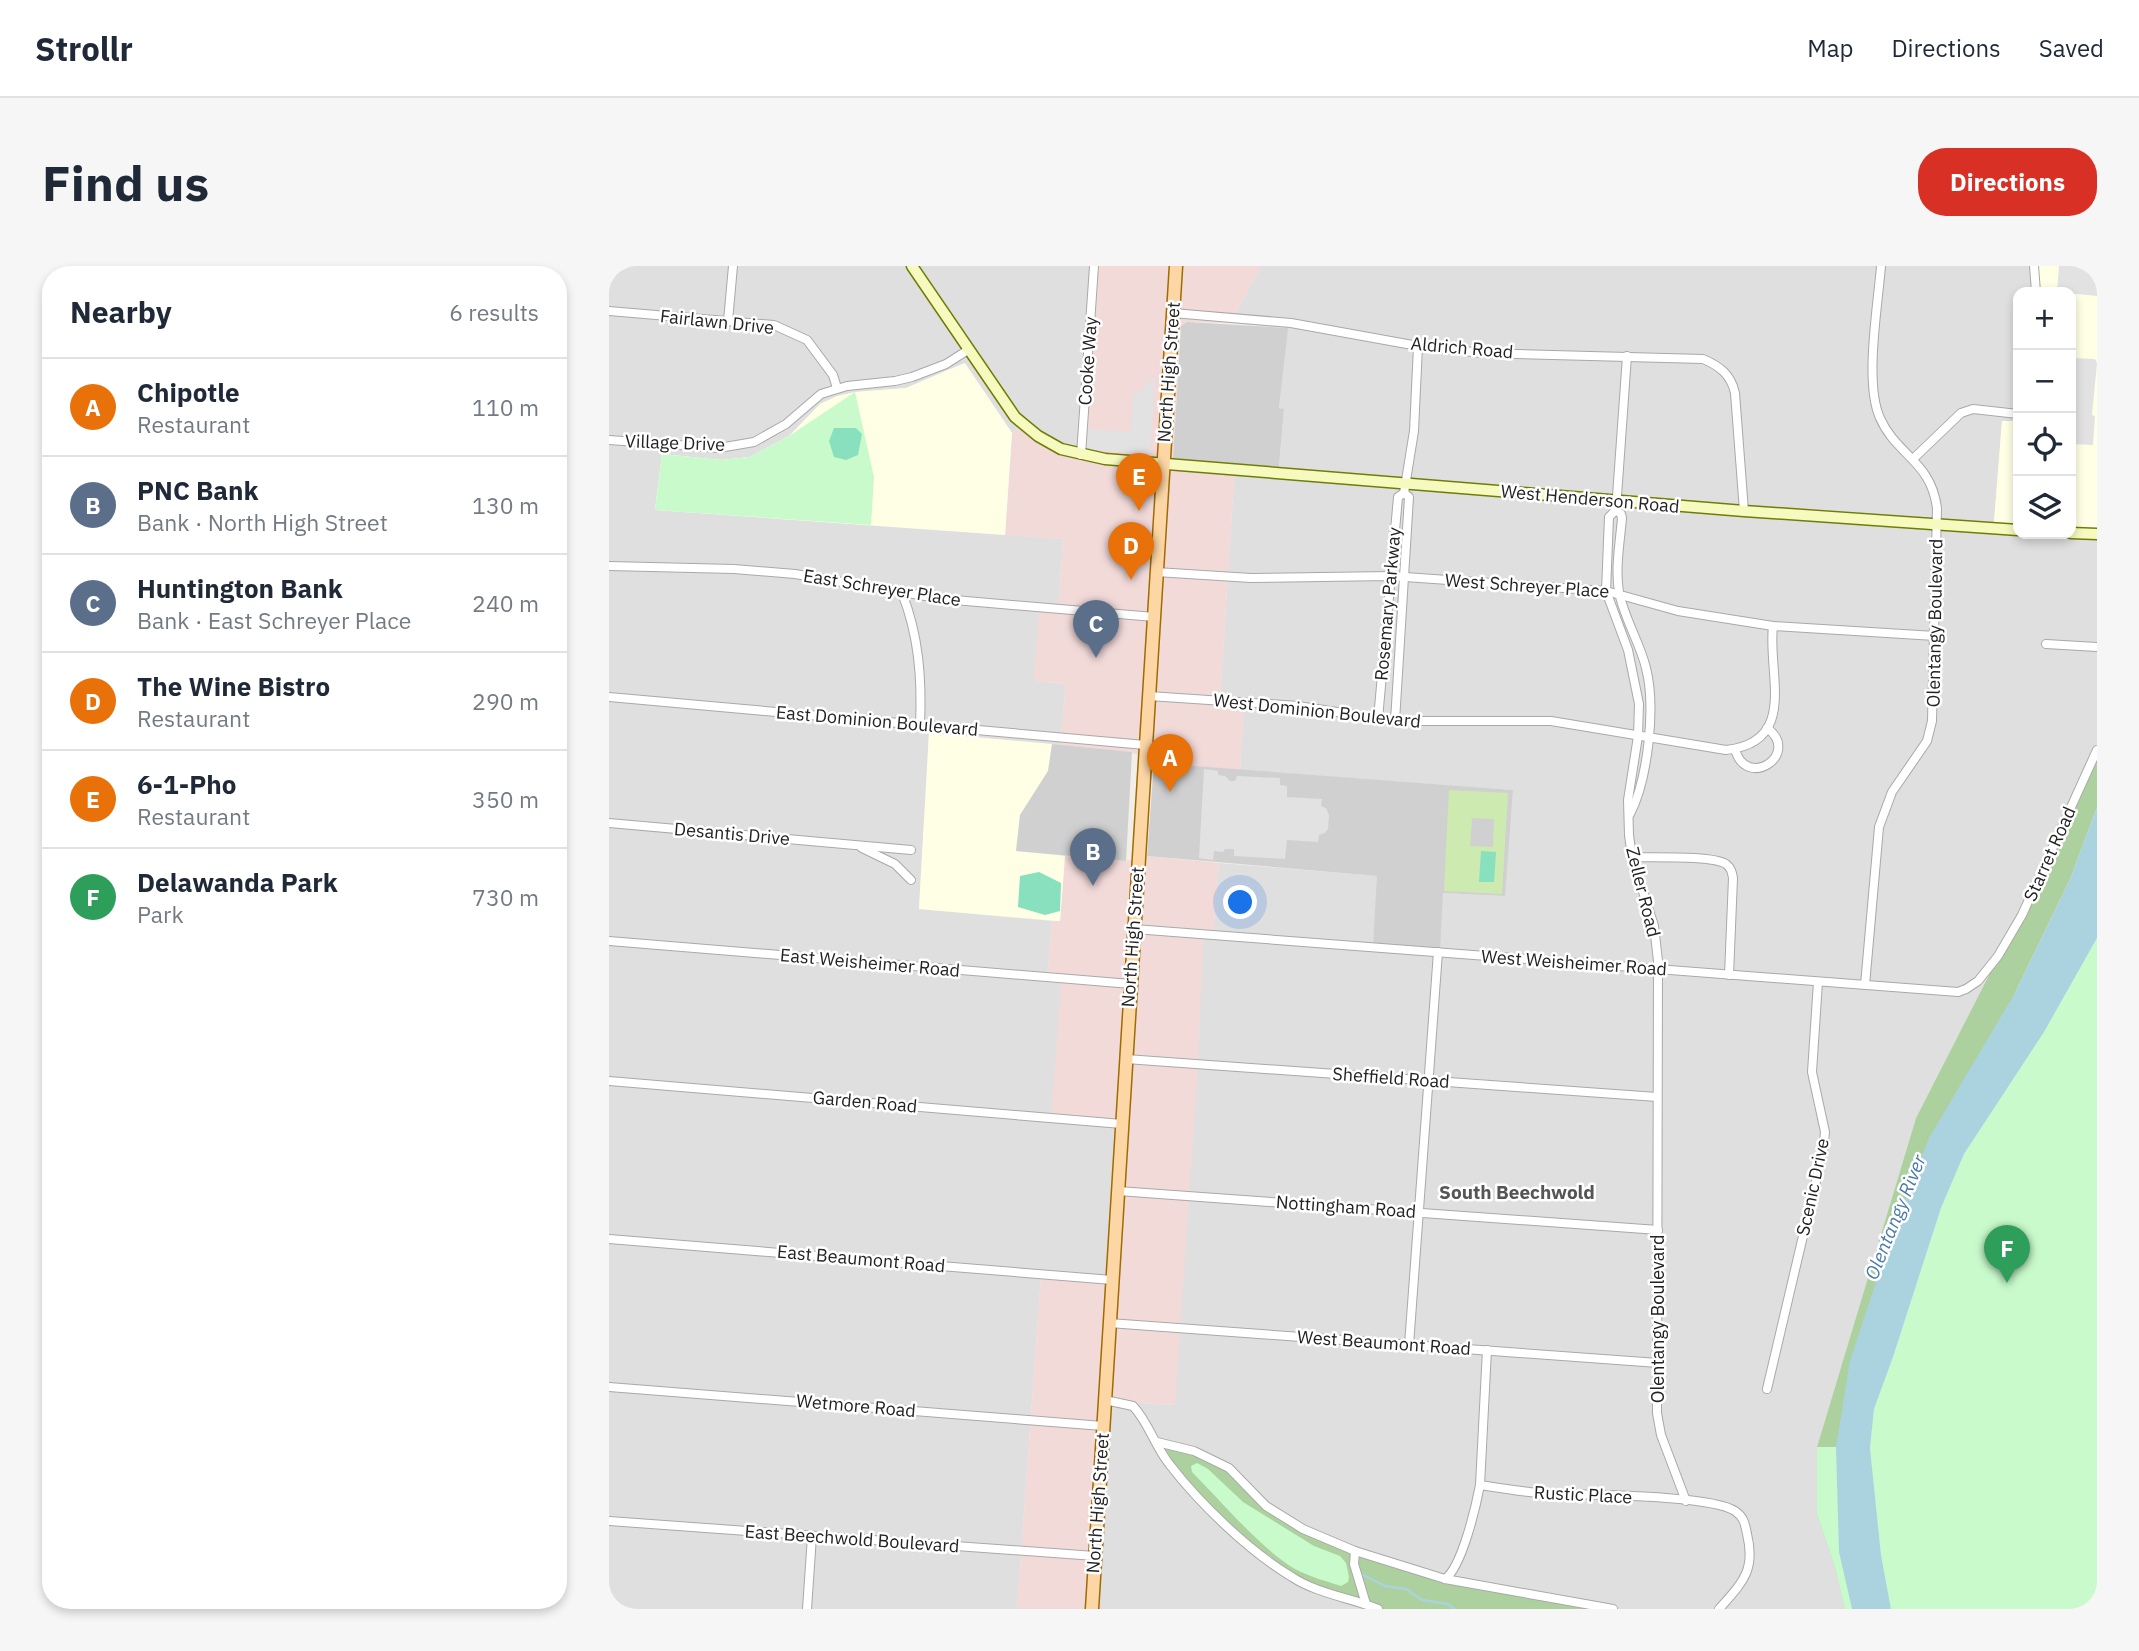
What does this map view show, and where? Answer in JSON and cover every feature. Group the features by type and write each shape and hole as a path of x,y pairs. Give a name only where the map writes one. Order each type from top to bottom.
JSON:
{"main road":[{"name":"West Henderson Road","path":"912,266 1003,401 1024,426 1061,449 1081,455 1405,489 1616,506 1744,511 2013,530"},
{"name":"North High Street","path":"1092,1609 1176,266"},
{"path":"2076,533 2097,534"}],"street":[{"path":"728,321 733,266"},
{"name":"Cooke Way","path":"1081,455 1094,266"},
{"name":"Olentangy Boulevard","path":"1865,985 1879,827 1892,792 1927,741 1934,701 1937,508 1933,488 1923,469 1891,437 1878,416 1873,373 1879,266"},
{"path":"2034,266 2036,287"},
{"name":"Fairlawn Drive","path":"609,311 774,325 807,340 833,375 837,388"},
{"name":"Aldrich Road","path":"1173,313 1291,323 1417,346 1482,353 1703,359 1730,377 1735,393 1744,511"},
{"name":"Rosemary Parkway","path":"1378,719 1398,497 1405,489 1414,431 1417,346"},
{"name":"Village Drive","path":"609,440 719,448 754,442 786,424 821,394 837,388 912,377 946,364 968,350"},
{"name":"Zeller Road","path":"1627,356 1616,506 1609,517 1606,591 1628,650 1637,687 1638,736 1628,800 1633,857 1654,926 1657,969"},
{"path":"1913,459 1961,413 1973,410 2013,414"},
{"name":"Rosemary Parkway","path":"1395,721 1409,498 1405,489"},
{"name":"Zeller Road","path":"1616,506 1622,518 1618,562 1619,593 1646,668 1651,712 1637,801 1630,814"},
{"name":"East Schreyer Place","path":"609,566 734,569 795,574 902,593 1010,606 1154,617"},
{"name":"West Schreyer Place","path":"1156,572 1251,578 1391,576 1606,591 1678,611 1773,626 1935,636"},
{"path":"902,593 911,616 918,650 922,692 920,725"},
{"path":"1735,749 1740,761 1752,768 1765,767 1775,758 1778,750 1777,741 1767,729 1775,710 1776,698 1773,626"},
{"path":"2046,644 2097,648"},
{"name":"West Dominion Boulevard","path":"1149,696 1298,706 1395,721 1551,721 1718,751 1735,749 1755,740 1767,729"},
{"name":"East Dominion Boulevard","path":"609,697 1146,744"},
{"name":"Starret Road","path":"1998,956 2022,915 2097,750"},
{"name":"Desantis Drive","path":"609,823 911,850"},
{"name":"Desantis Drive","path":"856,845 895,864 911,880"},
{"path":"1633,857 1707,860 1727,865 1732,871 1729,975"},
{"name":"West Weisheimer Road","path":"1134,929 1958,992 1973,986 1998,956"},
{"name":"East Weisheimer Road","path":"609,941 1131,984"},
{"path":"1409,1345 1438,952"},
{"name":"Olentangy Boulevard","path":"1657,969 1659,1427 1686,1500"},
{"name":"Scenic Drive","path":"1767,1389 1823,1152 1825,1132 1812,1072 1818,982"},
{"name":"Sheffield Road","path":"1126,1059 1657,1097"},
{"name":"Garden Road","path":"609,1082 1122,1125"},
{"name":"Nottingham Road","path":"1118,1191 1658,1230"},
{"name":"East Beaumont Road","path":"609,1239 1112,1280"},
{"name":"West Beaumont Road","path":"1109,1323 1658,1363"},
{"path":"1445,1579 1455,1570 1476,1507 1480,1485 1487,1350"},
{"name":"Wetmore Road","path":"609,1387 1103,1426"},
{"path":"1105,1401 1133,1406 1168,1463 1232,1531 1294,1578 1378,1609"},
{"path":"1157,1442 1194,1451 1229,1468 1266,1506 1303,1529 1355,1551 1445,1579 1613,1609"},
{"name":"Rustic Place","path":"1480,1485 1535,1492 1686,1500"},
{"path":"1686,1500 1728,1507 1744,1520 1751,1549 1750,1566 1744,1581 1719,1609"},
{"name":"East Beechwold Boulevard","path":"609,1521 1095,1556"},
{"path":"807,1609 811,1536"},
{"path":"1355,1551 1354,1564 1366,1604"}],"shaded area":[{"path":"609,266 1094,266 1081,458 1020,427 1012,433 964,363 906,388 855,392 820,404 789,436 750,457 721,460 662,454 655,509 1063,539 1058,612 1035,681 1066,684 1060,745 929,733 919,909 1052,921 1047,978 1061,979 1120,1125 1112,1280 1041,1276 1017,1609 609,1609"},
{"path":"1094,266 1261,266 1230,323 1187,322 1181,326 1173,459 1235,464 1220,701 1244,702 1240,770 1154,763 1131,752 1060,745 1066,684 1034,681 1039,610 1058,612 1063,539 1005,535 1012,433 1020,427 1080,458"},
{"path":"1261,266 2039,266 2039,287 2013,287 2013,421 2002,421 1994,522 2013,524 2013,539 2076,539 2076,528 2097,529 2097,749 2056,844 1916,1118 1817,1447 1817,1514 1835,1567 1845,1609 1093,1609 1105,1401 1174,1405 1203,935 1213,935 1219,863 1378,876 1373,945 1443,893 1504,896 1513,790 1240,770 1244,702 1220,701 1235,464 1279,467 1284,409 1279,409 1287,328 1230,323"},
{"path":"2039,266 2097,266 2097,529 2076,528 2076,287 2039,287"},
{"path":"2059,266 2097,266 2097,296 2076,294 2076,287 2057,287"},
{"path":"1187,322 1288,328 1279,408 1284,409 1279,467 1173,459 1181,326"},
{"path":"2076,358 2095,359 2097,363 2092,415 2095,416 2093,445 2076,444"},
{"path":"965,363 1012,433 1005,535 655,510 662,454 721,460 750,457 789,436 820,404 837,396 906,388"},
{"path":"1155,376 1150,453 1087,450 1088,429 1131,432 1133,393 1136,394"},
{"path":"2002,421 2013,421 2013,524 1994,522"},
{"path":"929,733 1052,744 1048,771 1020,815 1016,851 1065,856 1060,921 919,909"},
{"path":"1052,744 1132,752 1126,861 1016,851 1020,815 1048,771"},
{"path":"1154,763 1513,790 1505,896 1443,893 1440,950 1373,945 1377,876 1147,856"},
{"path":"1204,769 1218,771 1218,775 1225,776 1230,781 1235,781 1237,776 1280,778 1280,785 1287,786 1287,797 1322,799 1321,806 1326,808 1329,815 1328,829 1319,835 1318,842 1287,840 1285,859 1234,856 1234,849 1214,851 1213,860 1199,858"},
{"path":"1065,856 1126,861 1147,856 1219,863 1213,936 1203,936 1198,1064 1175,1405 1106,1401 1093,1609 1017,1609 1041,1276 1112,1280 1120,1125 1051,1121 1061,980 1047,979 1052,921 1060,921"}],"green space":[{"path":"855,392 874,477 871,525 655,510 662,454 721,460 750,457 789,436"},
{"path":"834,428 856,428 862,434 858,455 846,460 834,457 829,441"},
{"path":"2097,749 2097,807 2071,877 2015,993 1836,1447 1845,1609 1835,1567 1817,1514 1817,1447 1916,1118 2056,844"},
{"path":"1449,790 1508,793 1502,894 1444,891","holes":["1472,818 1494,819 1493,847 1470,846"]},
{"path":"1481,851 1496,852 1494,882 1479,882"},
{"path":"1039,872 1061,883 1060,911 1045,915 1018,907 1020,876"},
{"path":"2097,938 2097,1609 1891,1609 1881,1555 1870,1448 1874,1409 1941,1208 1964,1154 2044,1032"},
{"path":"1157,1442 1215,1459 1293,1524 1342,1545 1379,1558 1456,1578 1613,1609 1378,1609 1294,1579 1232,1531 1198,1496"},
{"path":"1817,1447 1836,1447 1852,1609 1845,1609 1835,1567 1817,1514"},
{"path":"1197,1463 1208,1469 1243,1502 1314,1546 1340,1556 1346,1563 1348,1582 1341,1586 1318,1579 1282,1560 1255,1537 1192,1472 1191,1466"}],"water":[{"path":"2097,807 2097,938 2044,1032 1964,1154 1941,1208 1874,1409 1870,1448 1881,1555 1891,1609 1852,1609 1839,1552 1836,1447 1850,1361 1894,1228 1929,1138 2015,993 2071,877"}],"waterway":[{"path":"1359,1573 1385,1586 1406,1589 1422,1600 1448,1604 1454,1609"}],"place":[{"name":"6-1-Pho","path":"1139,511"},
{"name":"The Wine Bistro","path":"1131,580"},
{"name":"Huntington Bank","path":"1096,658"},
{"name":"Chipotle","path":"1170,792"},
{"name":"PNC Bank","path":"1093,886"},
{"name":"Delawanda Park","path":"2007,1283"}],"district":[{"name":"South Beechwold","path":"1517,1192"}],"water label":[{"name":"Olentangy River","path":"1895,1217"}]}
